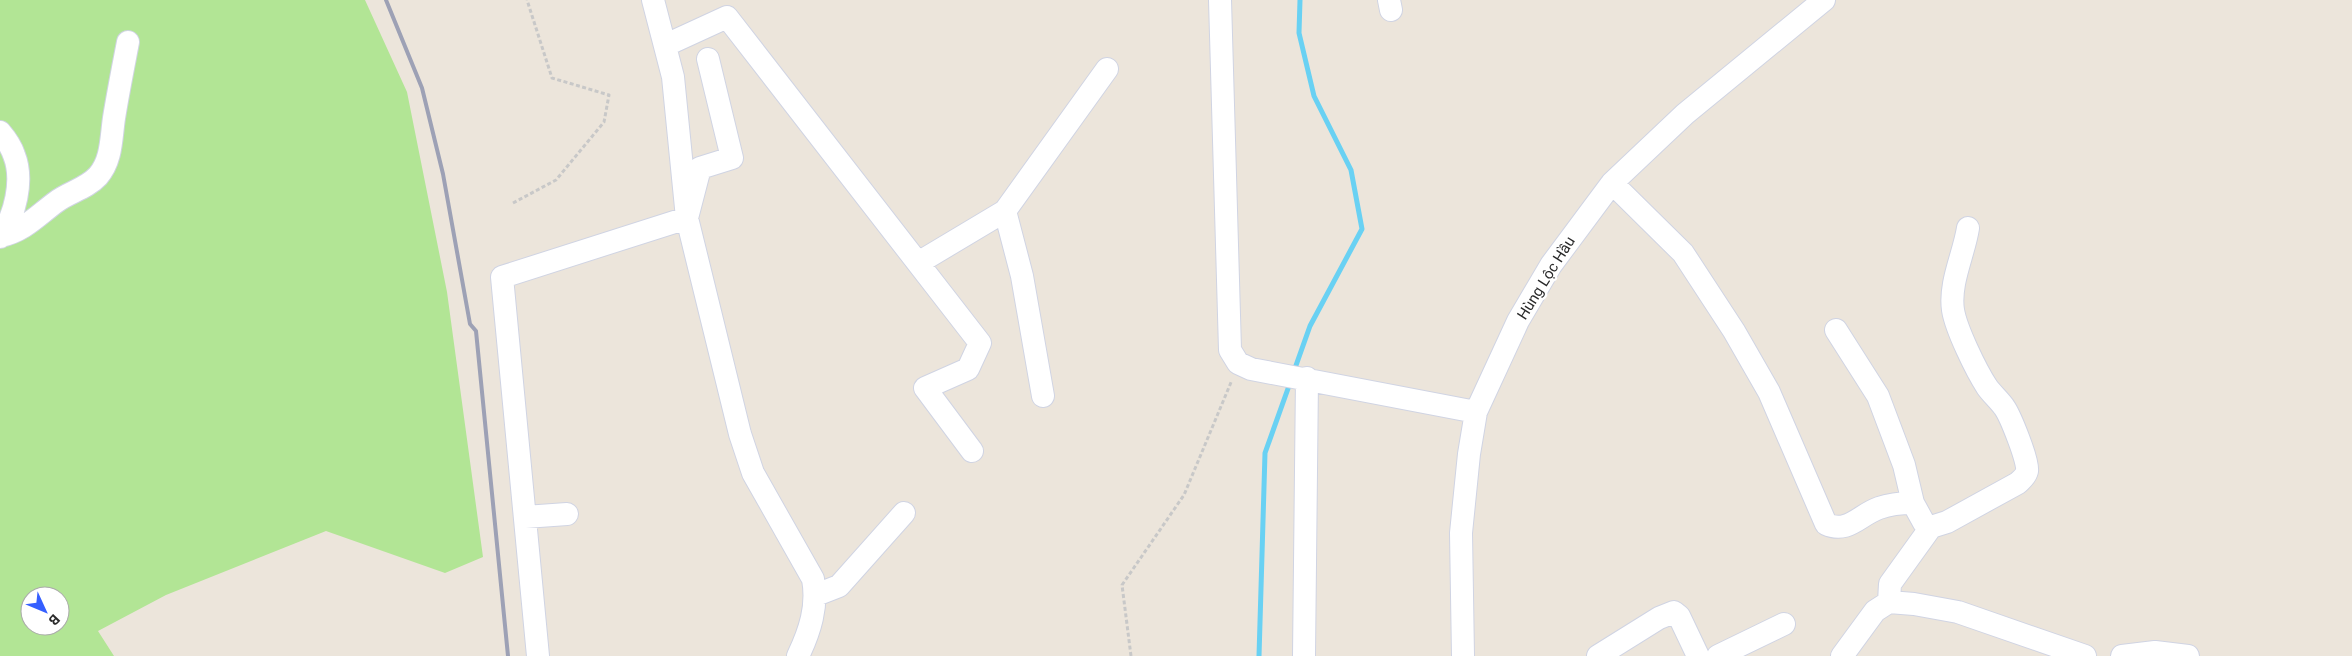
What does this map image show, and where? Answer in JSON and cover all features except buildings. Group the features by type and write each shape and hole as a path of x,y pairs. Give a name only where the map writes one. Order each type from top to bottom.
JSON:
{"street":[{"path":"653,0 673,77 687,218 740,434 753,473 813,579 816,595 809,629 798,656"},
{"path":"1220,0 1230,350 1244,366 1476,412"},
{"name":"Hùng Lộc Hầu","path":"1463,656 1461,533 1469,454 1476,412 1518,322 1551,265 1612,183 1685,114 1824,0"},
{"path":"666,45 727,17 980,343 968,369 925,388 972,450"},
{"path":"0,236 23,228 65,195 87,185 98,176 106,161 112,142 114,120 128,42"},
{"path":"687,218 700,168 732,158 708,59"},
{"path":"918,263 1005,211 1107,69"},
{"path":"0,132 10,145 15,157 17,177 16,198 12,215 0,236"},
{"path":"1612,183 1683,253 1734,330 1776,407 1826,524 1834,528 1848,526 1876,509 1891,504 1913,503"},
{"path":"1005,211 1022,276 1043,396"},
{"path":"538,656 502,277 687,218"},
{"path":"1889,602 1890,584 1930,527 1947,522 2018,483 2026,476 2028,469 2010,416 1987,387 1955,319 1953,294 1968,228"},
{"path":"1836,330 1878,396 1904,465 1913,503 1924,523 1930,527"},
{"path":"1304,656 1308,378"},
{"path":"816,595 839,586 904,513"},
{"path":"525,517 567,514"},
{"path":"1842,656 1875,611 1889,602 1914,604 1958,612 2085,656"},
{"path":"1598,656 1659,618 1674,612 1679,616 1698,656"},
{"path":"1718,656 1784,624"},
{"path":"2122,656 2155,652 2188,656"}],"path":[{"path":"513,203 556,180 604,122 609,95 552,78 527,0"},
{"path":"1131,656 1122,585 1184,495 1244,366"}],"green space":[{"path":"0,0 365,0 407,92 447,292 483,557 445,573 326,531 166,595 98,631 114,656 0,656"}],"waterway":[{"path":"1294,371 1310,326 1362,229 1351,170 1314,96 1299,33 1300,0"},
{"path":"1259,656 1265,453 1290,383"}],"railway":[{"path":"386,0 422,88 443,174 470,324 476,331 508,656"}]}
